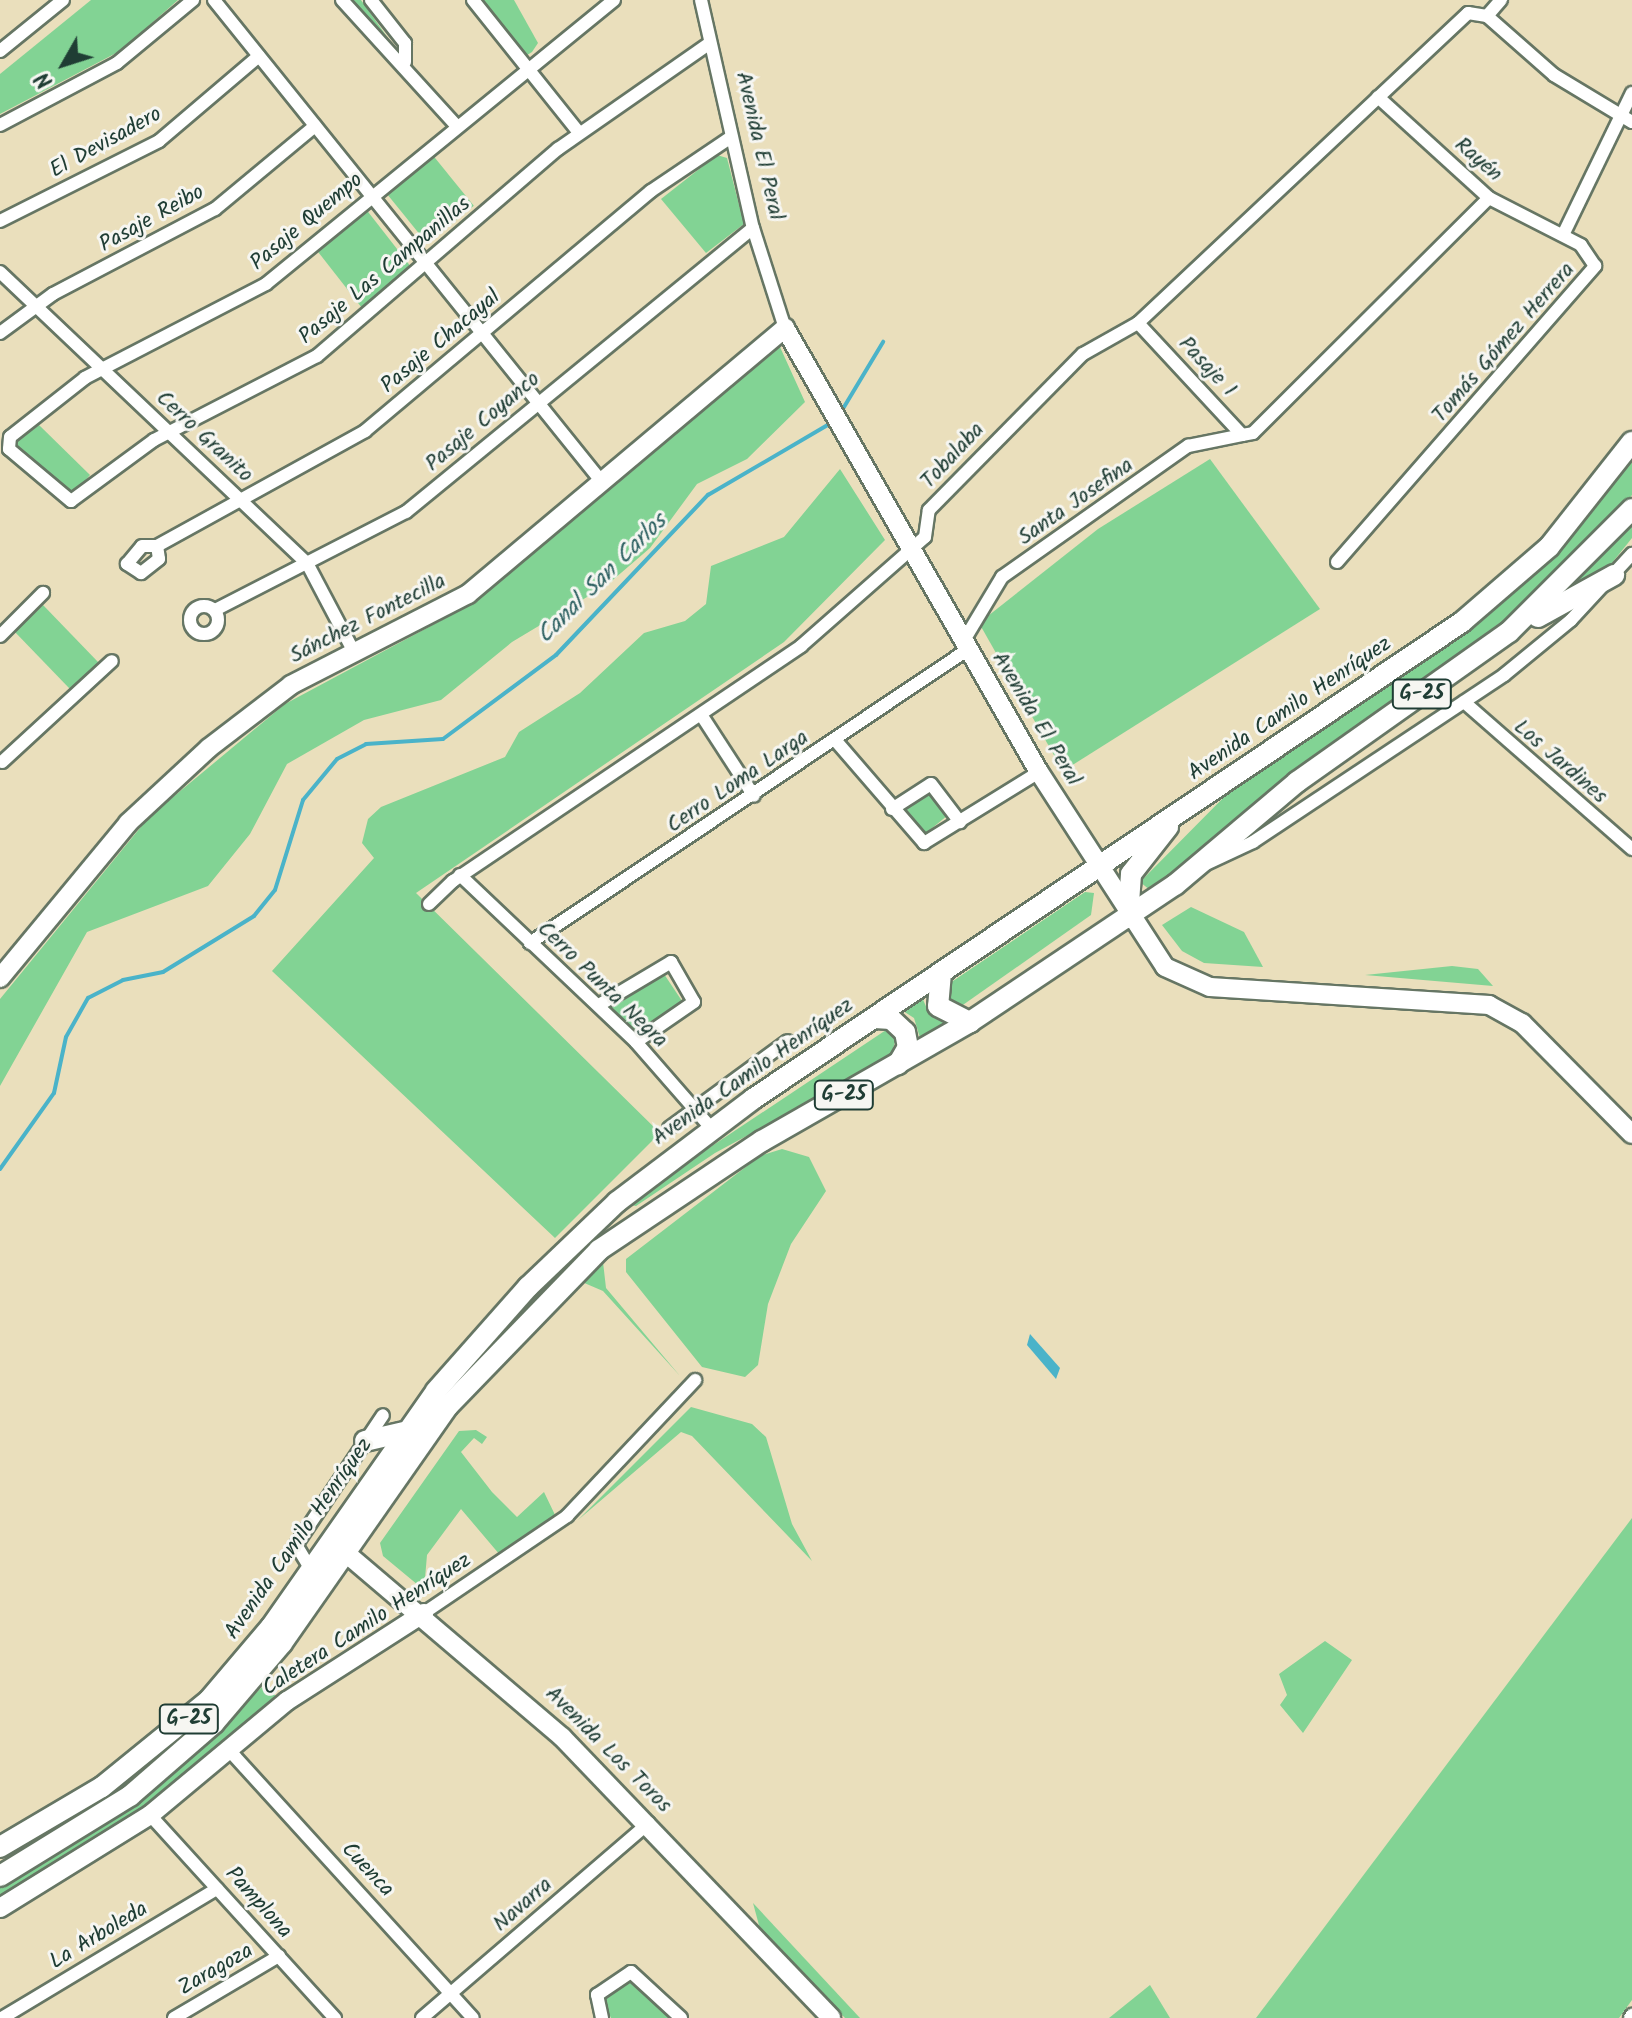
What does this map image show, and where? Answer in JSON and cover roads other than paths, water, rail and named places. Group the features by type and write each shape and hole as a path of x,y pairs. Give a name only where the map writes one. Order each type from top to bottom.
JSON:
{"main road":[{"name":"Avenida Camilo Henríquez","path":"0,1876 108,1811 194,1743 261,1671 404,1432 549,1266 711,1128 1499,593 1568,527 1632,442"},
{"name":"Avenida Camilo Henríquez","path":"0,1847 102,1787 184,1723 251,1652 310,1568 336,1544 456,1397 581,1266 670,1199 970,1022 1128,918 1200,866 1297,782 1509,632 1632,509"},
{"path":"1509,632 1614,575"},
{"path":"1128,918 1131,874 1173,816"},
{"path":"941,973 938,1006 970,1022"},
{"path":"875,1018 891,1019 905,1032 908,1047 898,1064"},
{"path":"365,1441 404,1432"}],"street":[{"path":"0,51 63,0"},
{"path":"0,125 117,63 193,0"},
{"path":"214,0 602,482"},
{"path":"342,0 389,57 405,62 455,124"},
{"path":"371,0 405,43 405,62"},
{"path":"473,0 523,67 579,133"},
{"name":"Pasaje Quempo","path":"67,501 8,444 103,369 258,290 523,67 614,0"},
{"name":"Avenida El Peral","path":"701,0 753,228 785,328 817,390 1039,772 1128,918 1165,967 1198,985 1499,1009 1632,1134"},
{"path":"1501,0 1487,16 1535,61 1626,119"},
{"name":"Tobalaba","path":"429,904 460,875 781,663 925,537 929,510 1083,354 1138,323 1457,20 1477,11 1487,16"},
{"name":"Pasaje Las Campanillas","path":"67,501 170,433 307,363 579,133 710,43"},
{"name":"El Devisadero","path":"0,221 159,141 259,56"},
{"name":"Tomás Gómez Herrera","path":"1337,562 1592,274 1588,251 1563,235 1626,119 1632,93"},
{"name":"Rayén","path":"1378,97 1489,198 1563,235"},
{"name":"Pasaje Reibo","path":"0,333 36,306 201,218 315,126"},
{"name":"Pasaje Chacayal","path":"157,546 239,498 356,438 651,191 731,137"},
{"path":"1245,435 1489,198"},
{"name":"Pasaje Coyanco","path":"215,610 406,512 753,228"},
{"name":"Cerro Granito","path":"0,272 307,563 354,652"},
{"name":"Pasaje 1","path":"1138,323 1245,435"},
{"name":"Sánchez Fontecilla","path":"0,978 86,869 179,772 291,685 460,600 785,328"},
{"name":"Santa Josefina","path":"965,646 1002,577 1188,446 1245,435"},
{"name":"Avenida Camilo Henríquez","path":"1200,866 1253,842 1464,702 1544,644 1632,554"},
{"path":"0,636 43,593"},
{"name":"Cerro Loma Larga","path":"530,943 836,741 965,646"},
{"path":"1,762 112,661"},
{"name":"Los Jardines","path":"1464,702 1629,841"},
{"path":"702,716 754,796"},
{"path":"836,741 924,843 1039,772"},
{"path":"892,809 931,784 960,822"},
{"name":"Cerro Punta Negra","path":"460,875 636,1042 696,1107 711,1128"},
{"path":"599,1005 671,962 694,1002 636,1042"},
{"name":"Avenida Camilo Henríquez","path":"669,1128 788,1041"},
{"name":"Caletera Camilo Henríquez","path":"0,1908 150,1815 287,1701 567,1516 695,1380"},
{"path":"310,1568 296,1545 383,1415"},
{"name":"Avenida Los Toros","path":"336,1544 424,1613 649,1823 831,2018"},
{"name":"Cuenca","path":"229,1750 473,2018"},
{"name":"Pamplona","path":"150,1815 335,2018"},
{"name":"Navarra","path":"422,2018 649,1823"},
{"name":"La Arboleda","path":"2,2018 217,1889"},
{"name":"Zaragoza","path":"174,2018 279,1956"},
{"path":"602,2018 597,1995 631,1972 681,2018"}],"water":[{"path":"1030,1334 1060,1368 1056,1379 1027,1345"}],"waterway":[{"name":"Canal San Carlos","path":"841,412 883,342"},
{"name":"Canal San Carlos","path":"0,1169 54,1093 66,1037 88,998 123,980 163,972 254,916 275,890 303,800 337,759 366,744 443,739 556,655 708,495 833,422"}]}
